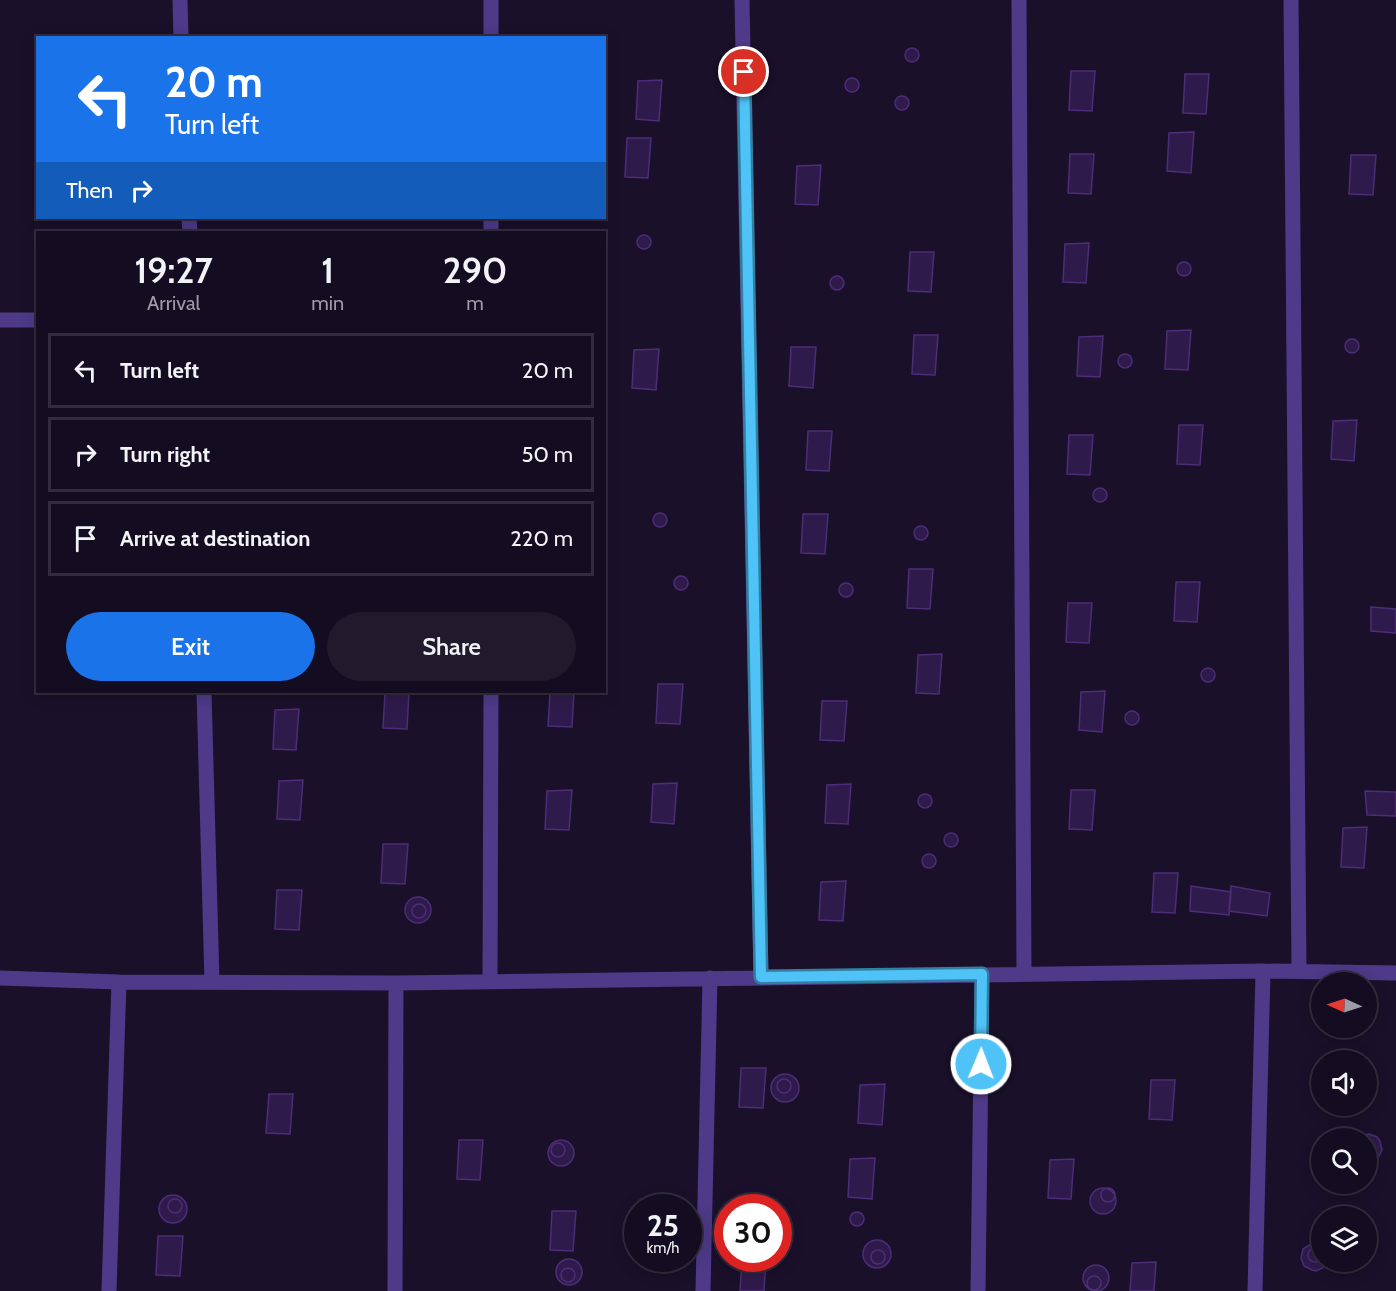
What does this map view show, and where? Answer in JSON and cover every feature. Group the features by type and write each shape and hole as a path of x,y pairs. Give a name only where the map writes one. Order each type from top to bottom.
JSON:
{"street":[{"path":"180,0 181,36"},
{"path":"491,0 491,36"},
{"path":"742,0 761,977"},
{"path":"1019,0 1024,973"},
{"path":"1291,0 1299,971"},
{"path":"0,320 36,320"},
{"path":"204,693 212,982"},
{"path":"490,693 490,981"},
{"path":"1255,1291 1263,971"},
{"path":"0,978 119,982 396,983 1024,973 1299,971 1396,973"},
{"path":"978,1291 982,974"},
{"path":"703,1291 710,978"},
{"path":"109,1291 119,982"},
{"path":"395,1291 396,983"}],"building":[{"path":"909,48 915,48 919,55 915,62 909,62 905,58 905,52"},
{"path":"1071,71 1095,71 1092,111 1069,110"},
{"path":"1185,74 1209,74 1206,114 1183,113"},
{"path":"849,78 855,78 859,85 855,92 849,92 845,88 845,82"},
{"path":"662,80 659,121 636,119 638,81"},
{"path":"899,96 905,96 909,103 905,110 899,110 895,106 895,100"},
{"path":"1194,132 1191,173 1167,171 1169,133"},
{"path":"627,138 651,138 648,178 625,177"},
{"path":"1070,154 1094,154 1091,194 1068,193"},
{"path":"1351,155 1376,155 1373,195 1349,194"},
{"path":"821,165 818,205 795,204 797,166"},
{"path":"641,235 647,235 651,242 647,249 641,249 637,245 637,239"},
{"path":"1089,243 1086,283 1063,282 1065,244"},
{"path":"910,252 934,252 931,292 908,291"},
{"path":"1181,262 1187,262 1191,269 1187,276 1181,276 1177,272 1177,266"},
{"path":"834,276 840,276 844,283 840,290 834,290 830,286 830,280"},
{"path":"1191,330 1188,370 1165,369 1167,331"},
{"path":"914,335 938,335 935,375 912,374"},
{"path":"1103,336 1100,377 1077,376 1079,337"},
{"path":"1349,339 1355,339 1359,346 1355,353 1349,353 1345,349 1345,343"},
{"path":"791,347 816,347 813,388 789,386"},
{"path":"659,349 656,390 632,388 634,350"},
{"path":"1122,354 1128,354 1132,361 1128,368 1122,368 1118,364 1118,358"},
{"path":"1357,420 1354,461 1331,459 1333,421"},
{"path":"1179,425 1203,425 1200,465 1177,464"},
{"path":"808,431 832,431 829,471 806,470"},
{"path":"1069,435 1093,435 1090,475 1067,474"},
{"path":"1097,488 1103,488 1107,495 1103,502 1097,502 1093,498 1093,492"},
{"path":"657,513 663,513 667,520 663,527 657,527 653,523 653,517"},
{"path":"803,514 828,514 825,554 801,553"},
{"path":"918,526 924,526 928,533 924,540 918,540 914,536 914,530"},
{"path":"909,569 933,569 930,609 907,608"},
{"path":"678,576 684,576 688,583 684,590 678,590 674,586 674,580"},
{"path":"1176,582 1200,582 1197,622 1174,621"},
{"path":"843,583 849,583 853,590 849,597 843,597 839,593 839,587"},
{"path":"1068,603 1092,603 1089,643 1066,642"},
{"path":"1371,607 1396,609 1396,633 1371,631"},
{"path":"942,654 939,694 916,693 918,655"},
{"path":"1205,668 1211,668 1215,675 1211,682 1205,682 1201,678 1201,672"},
{"path":"658,684 683,684 680,724 656,723"},
{"path":"1105,691 1102,732 1079,730 1081,692"},
{"path":"385,693 409,693 407,729 383,728"},
{"path":"550,693 574,693 572,727 548,726"},
{"path":"822,701 847,701 844,741 820,740"},
{"path":"299,709 296,750 273,749 275,710"},
{"path":"1129,711 1135,711 1139,718 1135,725 1129,725 1125,721 1125,715"},
{"path":"303,780 300,820 277,819 279,781"},
{"path":"677,783 674,824 651,822 653,784"},
{"path":"851,784 848,824 825,823 827,785"},
{"path":"572,790 569,830 545,829 547,791"},
{"path":"1071,790 1095,790 1092,830 1069,829"},
{"path":"1365,791 1396,792 1396,816 1367,815"},
{"path":"922,794 928,794 932,801 928,808 922,808 918,804 918,798"},
{"path":"1367,827 1364,868 1341,867 1343,828"},
{"path":"948,833 954,833 958,840 954,847 948,847 944,843 944,837"},
{"path":"383,844 408,844 405,884 381,883"},
{"path":"926,854 932,854 936,861 932,868 926,868 922,864 922,858"},
{"path":"1154,873 1178,873 1175,913 1152,912"},
{"path":"846,881 843,921 819,920 821,882"},
{"path":"1191,886 1231,892 1229,915 1190,911"},
{"path":"1231,886 1270,893 1267,916 1229,911"},
{"path":"277,890 302,890 299,930 275,929"},
{"path":"418,897 428,900 431,910 428,920 418,923 408,920 405,910 408,900"},
{"path":"416,904 422,904 426,911 422,918 416,918 412,914 412,908"},
{"path":"741,1068 766,1068 763,1108 739,1107"},
{"path":"785,1074 795,1078 799,1088 795,1098 785,1102 775,1098 771,1088 775,1078"},
{"path":"781,1079 787,1079 791,1086 787,1093 781,1093 777,1089 777,1083"},
{"path":"1151,1080 1175,1080 1172,1120 1149,1119"},
{"path":"885,1084 882,1125 858,1123 860,1085"},
{"path":"269,1094 293,1094 290,1134 266,1133"},
{"path":"1377,1137 1382,1150 1377,1158"},
{"path":"459,1140 483,1140 480,1180 457,1179"},
{"path":"561,1140 571,1143 574,1153 571,1163 561,1166 551,1163 548,1153 551,1143"},
{"path":"555,1143 561,1143 565,1150 561,1157 555,1157 551,1153 551,1147"},
{"path":"875,1158 872,1199 848,1197 850,1159"},
{"path":"1074,1159 1071,1199 1048,1198 1050,1160"},
{"path":"1103,1188 1113,1191 1116,1201 1113,1211 1103,1214 1093,1211 1090,1201 1093,1191"},
{"path":"1105,1188 1111,1188 1115,1195 1111,1202 1105,1202 1101,1198 1101,1192"},
{"path":"173,1195 183,1199 187,1209 183,1219 173,1223 163,1219 159,1209 163,1199"},
{"path":"172,1199 178,1199 182,1206 178,1213 172,1213 168,1209 168,1203"},
{"path":"552,1211 576,1211 573,1251 550,1250"},
{"path":"854,1212 860,1212 864,1219 860,1226 854,1226 850,1222 850,1216"},
{"path":"158,1236 183,1236 180,1276 156,1275"},
{"path":"877,1240 887,1244 891,1254 887,1264 877,1268 867,1264 863,1254 867,1244"},
{"path":"1311,1244 1311,1270 1304,1266 1301,1258 1303,1249"},
{"path":"1311,1249 1311,1261 1308,1258"},
{"path":"875,1250 881,1250 885,1257 881,1264 875,1264 871,1260 871,1254"},
{"path":"569,1259 579,1262 582,1272 579,1282 569,1285 559,1282 556,1272 559,1262"},
{"path":"1156,1262 1154,1291 1130,1291 1132,1263"},
{"path":"1096,1265 1106,1268 1109,1278 1106,1288 1096,1291 1086,1288 1083,1278 1086,1268"},
{"path":"565,1268 571,1268 575,1275 571,1282 565,1282 561,1278 561,1272"},
{"path":"741,1272 765,1272 764,1291 740,1291"},
{"path":"1091,1276 1097,1276 1101,1283 1097,1290 1091,1290 1087,1286 1087,1280"}],"route":[{"path":"744,72 761,977 982,974 981,1064"}]}
